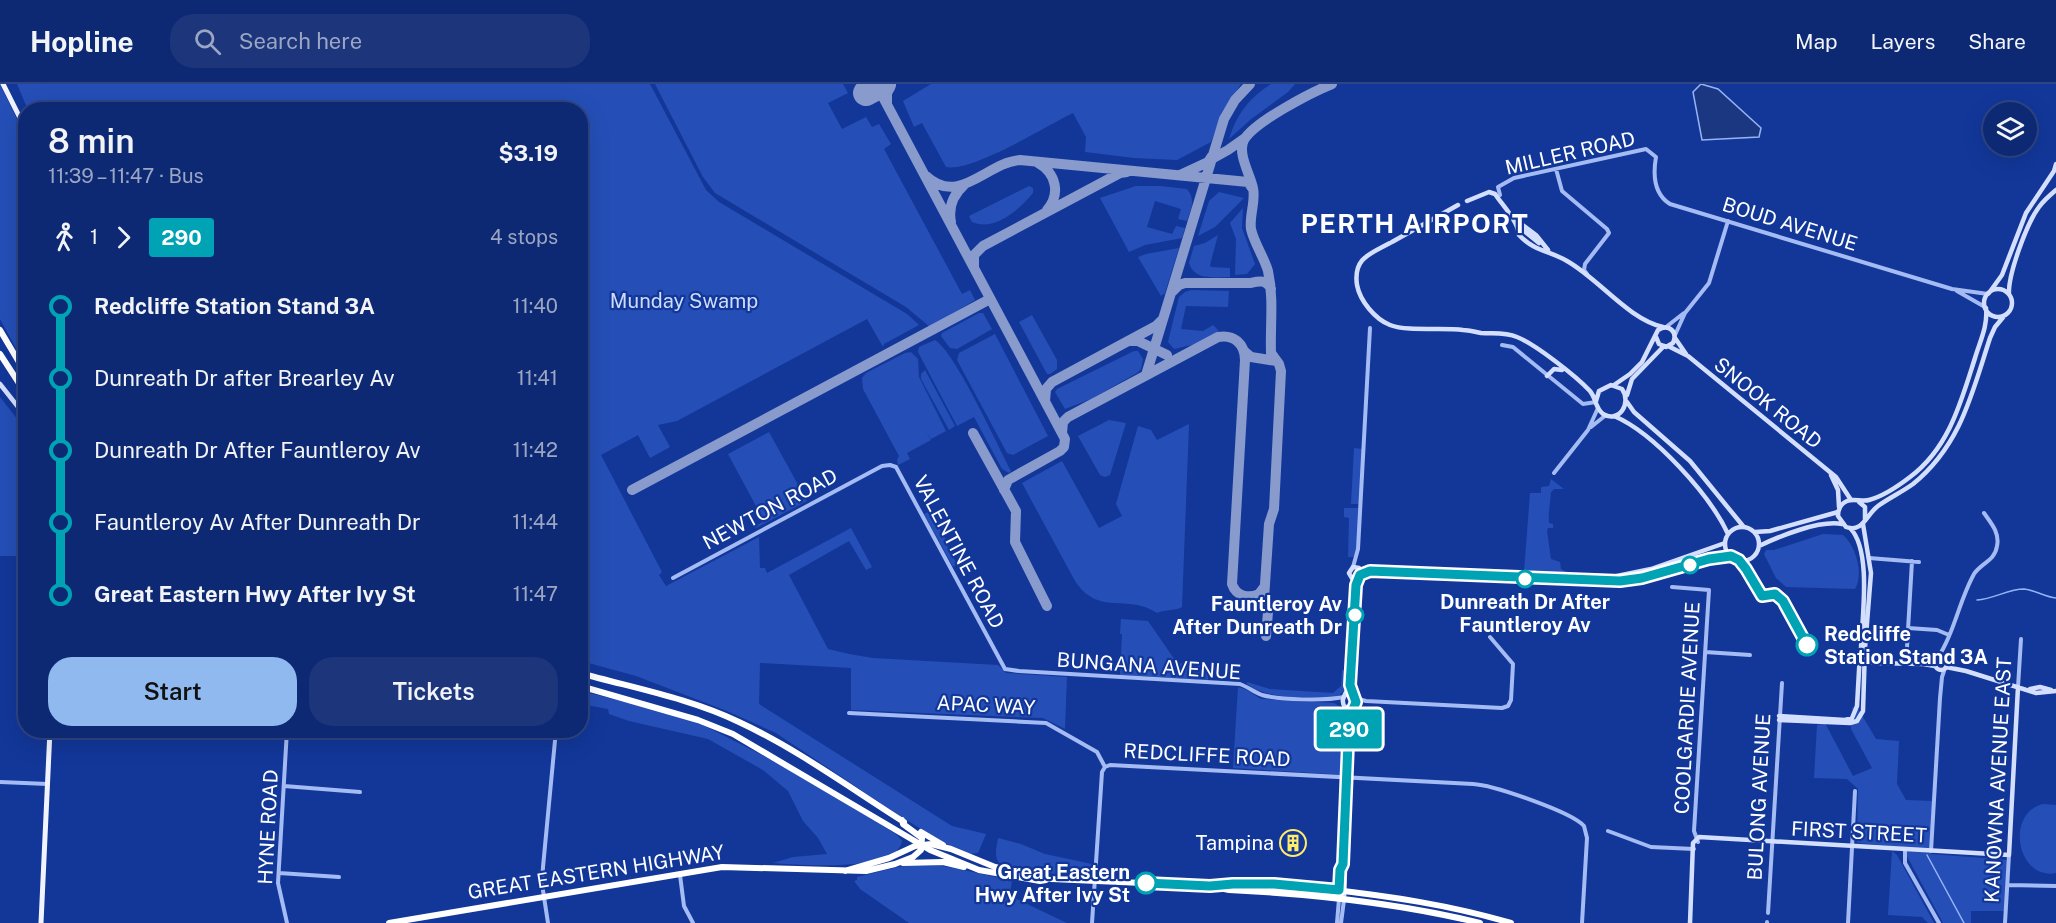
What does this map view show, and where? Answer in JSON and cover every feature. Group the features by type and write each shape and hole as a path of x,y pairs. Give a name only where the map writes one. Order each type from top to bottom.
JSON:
{"highway":[{"path":"0,330 18,361"},
{"path":"0,354 18,382"},
{"path":"588,675 678,699 738,721 790,749 951,849"},
{"path":"588,688 698,720 734,734 922,845"},
{"name":"GREAT EASTERN HIGHWAY","path":"389,923 730,866 866,871 895,864 919,854 922,838 903,824 902,820"},
{"path":"903,834 907,841 907,847 903,852"},
{"name":"GREAT EASTERN HIGHWAY","path":"845,871 867,866 922,845 931,844 951,849 995,867 1052,879"},
{"name":"GREAT EASTERN HIGHWAY","path":"922,845 979,870 1030,879 1210,886 1274,884 1439,904 1511,923"},
{"path":"895,864 944,862 979,870"},
{"name":"GREAT EASTERN HIGHWAY","path":"1210,886 1229,890 1399,905 1478,923"}],"main road":[{"path":"3,84 18,114"},
{"path":"1613,385 1622,390 1634,412 1690,460 1743,526 1755,532 1770,531 1839,510 1844,503 1851,500 1859,502 1869,500 1898,486 1925,465 1956,418 1986,326 1985,300 2002,275 2026,213 2040,189 2051,176 2056,164"},
{"path":"1850,528 1857,528 1876,508 1904,490 1932,467 1951,442 1965,415 1990,338 2012,303 2009,294 2010,280 2030,224 2040,206 2056,190"},
{"name":"MILLER ROAD","path":"1467,201 1489,192 1494,193 1523,230 1542,248"},
{"path":"1458,205 1363,258 1357,267 1358,290 1364,303 1386,323 1401,327 1511,334 1530,344 1591,392 1598,408 1606,416 1614,416 1633,426 1672,460 1708,502 1728,534"},
{"name":"MILLER ROAD","path":"1516,220 1518,230 1542,248"},
{"path":"1542,248 1587,274 1641,318 1672,330 1675,336 1673,343 1666,346 1632,380 1623,411 1614,416"},
{"path":"1988,293 2002,289 2009,294"},
{"path":"1986,308 1988,312 1996,316 2005,315"},
{"path":"1596,401 1597,393 1602,388 1613,385 1630,374 1642,362 1657,332 1664,327"},
{"name":"SNOOK ROAD","path":"1675,336 1688,356"},
{"path":"1656,337 1659,344 1666,346"},
{"name":"SNOOK ROAD","path":"1666,346 1688,356 1836,477 1851,500"},
{"path":"1547,376 1557,368 1574,378"},
{"path":"0,384 18,407"},
{"name":"SNOOK ROAD","path":"1829,473 1838,490 1839,510"},
{"path":"1779,718 1845,720 1852,718 1857,706 1871,573 1864,522 1865,507 1859,502"},
{"path":"1839,510 1842,524"},
{"path":"1759,546 1802,530 1834,523 1842,524 1856,534 1864,570 1863,648 1868,660 1864,679"},
{"path":"1731,556 1725,543 1728,534 1737,527 1743,526"},
{"path":"1349,719 1344,706 1350,685 1358,573 1353,567 1349,572 1358,573 1370,571 1620,581 1642,578 1709,559 1731,556 1742,561 1750,559 1759,546 1755,532"},
{"path":"1612,580 1617,576 1651,568 1725,543"},
{"path":"1868,660 1941,664 2018,687 2030,689 2040,687 2055,691"},
{"path":"1860,668 1868,660"},
{"path":"1779,718 1850,723 1857,721 1863,711 1864,679 1868,660"},
{"path":"1341,899 1340,870 1343,864 1349,719 1354,697 1350,685"},
{"name":"KANOWNA AVENUE EAST","path":"2009,855 2018,687"},
{"path":"1345,696 1354,697"},
{"path":"1344,706 1353,706"},
{"path":"41,923 50,738"},
{"name":"FIRST STREET","path":"1698,839 2009,855"},
{"name":"COOLGARDIE AVENUE","path":"1690,923 1693,843 1698,839"}],"street":[{"name":"MILLER ROAD","path":"1500,195 1498,187 1514,178 1646,150 1654,154 1656,158"},
{"name":"BOUD AVENUE","path":"1656,158 1654,173 1659,194 1670,204 1952,289 1988,293"},
{"path":"1556,169 1562,191 1609,233 1584,267 1587,274"},
{"path":"1675,336 1685,313 1709,283 1728,221"},
{"name":"BOUD AVENUE","path":"1952,289 1986,308"},
{"path":"1664,327 1685,313"},
{"path":"1358,573 1356,557 1365,446 1370,328"},
{"path":"1502,345 1513,347 1584,404 1596,401"},
{"path":"1588,430 1598,408"},
{"path":"1554,473 1588,430 1606,416"},
{"name":"VALENTINE ROAD","path":"882,466 887,464 896,467 1002,664"},
{"name":"NEWTON ROAD","path":"673,578 882,466"},
{"path":"1931,851 1942,652 1975,573 1992,559 1997,547 1996,532 1984,513"},
{"path":"1353,567 1356,557"},
{"path":"1869,558 1919,562"},
{"path":"1907,647 1912,561"},
{"name":"COOLGARDIE AVENUE","path":"1672,588 1709,590 1695,827 1698,839"},
{"path":"1908,628 1937,630 1949,635"},
{"path":"1354,697 1366,701 1502,708 1508,706 1511,700 1513,664 1490,637"},
{"name":"KANOWNA AVENUE EAST","path":"2018,687 2021,639"},
{"path":"1705,652 1750,655"},
{"name":"BUNGANA AVENUE","path":"1002,664 1005,669 1014,671 1240,684 1266,696 1330,700 1345,696"},
{"name":"BULONG AVENUE","path":"1768,913 1782,683"},
{"name":"BUNGANA AVENUE","path":"1330,700 1344,706"},
{"path":"1353,706 1366,701"},
{"name":"APAC WAY","path":"849,712 1046,723 1097,752 1105,767"},
{"name":"HYNE ROAD","path":"287,738 279,873 280,895 287,923"},
{"path":"548,923 543,867 555,738"},
{"name":"REDCLIFFE ROAD","path":"1105,767 1110,765 1346,777 1486,785 1501,789 1570,816 1580,821 1585,828 1587,838 1582,923"},
{"path":"1092,923 1102,772 1105,767"},
{"path":"0,782 48,784"},
{"path":"284,786 360,792"},
{"path":"1848,923 1855,791"},
{"path":"1608,831 1651,847 1694,849"},
{"path":"1905,850 1905,863 1939,923"},
{"name":"KANOWNA AVENUE EAST","path":"2005,923 2009,855"},
{"path":"279,873 339,877"},
{"path":"680,874 684,906 693,923"},
{"path":"2008,885 2056,886"},
{"path":"1339,923 1341,899"}],"green space":[{"path":"0,84 18,121 18,352 0,319"},
{"name":"Munday Swamp","path":"17,84 650,84 706,190 719,202 907,314 919,325 884,344 883,347 867,319 677,421 658,425 670,447 650,458 638,435 601,455 662,572 659,575 666,586 759,537 760,568 765,568 767,573 851,528 872,567 866,570 849,541 789,575 828,649 873,658 998,665 1006,673 1067,677 1065,729 1043,718 851,710 851,668 760,663 759,704 952,826 986,834 978,853 968,854 940,841 776,733 727,711 636,676 588,663 588,102 25,102"},
{"path":"655,84 843,84 848,93 828,103 842,129 866,117 872,127 879,124 891,144 884,149 962,294 970,290 975,300 930,327 906,307 715,193 703,177"},
{"path":"931,84 1241,84 1222,112 1211,142 1177,160 1085,152 1086,137 1073,113 991,156 958,167 946,167 922,123 914,127 903,101"},
{"path":"1271,84 1295,84 1229,139 1245,107"},
{"path":"1029,186 1033,188 1033,193 1014,212 989,224 972,222 969,216"},
{"path":"1136,186 1187,189 1192,201 1187,221 1178,219 1181,209 1155,201 1147,227 1172,234 1176,226 1185,228 1182,238 1145,245 1129,252 1100,198"},
{"path":"1219,192 1244,198 1215,227 1198,236 1209,201"},
{"path":"1243,208 1242,228 1255,264 1247,274 1235,275 1236,239 1230,223"},
{"path":"1218,235 1210,265 1211,267 1230,268 1230,277 1205,277 1196,273 1189,263 1194,246 1205,243"},
{"path":"1179,248 1165,293 1161,296 1138,257"},
{"path":"1191,290 1229,291 1228,307 1186,306 1181,329 1203,331 1213,325 1219,331 1196,344 1174,349 1168,342 1179,297"},
{"path":"983,313 992,329 957,349 950,348 941,336 942,333"},
{"path":"1032,315 1057,360 1057,369 1050,374 1047,374 1019,322"},
{"path":"995,334 1048,436 1013,455 1007,453 957,360 959,353"},
{"path":"935,340 964,380 1011,471 1009,473 1002,469 974,417 957,426 918,352 919,347"},
{"path":"1138,351 1143,359 1141,369 1137,373 1091,399 1065,409 1055,392 1057,389"},
{"path":"911,352 918,359 919,377 946,431 931,439 926,431 931,440 907,453 910,459 898,465 899,456 863,389 862,378 866,373"},
{"path":"925,370 955,426 949,430 921,379 921,374"},
{"path":"0,397 18,420 18,556 0,556"},
{"path":"1109,420 1126,423 1110,475 1105,477 1100,475 1078,436"},
{"path":"1189,424 1182,607 1157,613 1146,607 1104,602 1094,598 1084,592 1075,581 1022,483 1062,461 1099,528 1122,516 1116,504 1138,426 1151,430 1157,440"},
{"path":"769,432 807,501 756,528 754,527 764,521 728,454"},
{"path":"1354,448 1363,449 1360,504 1351,504"},
{"path":"1551,479 1564,489 1554,489 1551,492 1549,523 1553,524 1553,528 1548,528 1547,531 1551,559 1560,562 1561,569 1568,575 1524,572 1530,493 1541,493 1541,487 1549,486"},
{"path":"1344,508 1360,508 1356,553 1353,557 1348,557 1349,518 1344,517"},
{"path":"930,511 946,540 953,537 955,540 946,544 957,564 953,567 924,514"},
{"path":"1823,534 1843,535 1852,546 1859,568 1858,583 1855,589 1786,587 1776,578 1764,554 1766,550 1774,550"},
{"path":"1121,619 1148,621 1177,663 1208,666 1208,680 1120,675"},
{"path":"1342,670 1349,671 1347,684 1341,694 1333,698 1277,695 1266,693 1247,684 1247,682 1270,689 1333,693 1341,686"},
{"path":"1238,687 1261,699 1334,703 1344,709 1347,717 1345,775 1233,768"},
{"path":"588,693 666,712 701,724 782,765 896,834 902,841 896,851 883,858 865,863 803,865 773,863 793,857 827,854 818,838 803,821 788,791 763,770 708,739 629,721 609,714 608,709 588,705"},
{"path":"1856,705 1876,739 1899,741 1897,784 1906,800 1933,801 1931,854 2009,860 2004,911 1971,911 1971,923 1943,923 1902,847 1857,843 1858,789 1847,779 1814,778 1817,725 1825,723 1853,776 1872,768 1851,729 1852,708"},
{"path":"2043,804 2056,805 2056,873 2043,873 2032,867 2021,845 2020,832 2023,820 2031,810"},
{"path":"998,838 1045,854 1092,864 1086,876 1013,868 998,861 996,852"},
{"path":"1892,851 1897,855 1934,923 1928,923 1922,917 1888,915"},
{"path":"920,864 955,868 1012,880 1010,896 1067,923 909,923 860,889 854,881 857,877"}],"shaded area":[{"path":"1701,84 1718,89 1761,128 1759,137 1702,140 1693,92"}],"waterway":[{"path":"1977,600 2024,589 2056,598"},
{"path":"1927,855 1964,923"}],"taxiway":[{"path":"876,84 1065,439 1064,447 1060,451 1008,480 1004,490"},
{"path":"887,104 887,94 891,84"},
{"path":"1146,375 1224,119 1235,100 1250,84"},
{"path":"1266,636 1268,612 1264,599 1269,524 1274,509 1281,371 1271,353 1270,281 1251,229 1254,193 1243,157 1242,145 1250,133 1271,116 1332,84"},
{"path":"1210,160 1245,138"},
{"path":"1180,175 1208,162 1212,156"},
{"path":"926,176 938,184 950,187 962,185 996,168 1020,160 1248,182 1253,189"},
{"path":"1038,163 1049,172 1054,184 1054,197 1047,210"},
{"path":"974,268 974,255 983,246 1120,173 1127,172"},
{"path":"951,222 952,202 964,185"},
{"path":"1172,292 1185,283 1262,282 1271,289"},
{"path":"632,490 990,299"},
{"path":"1045,401 1046,389 1052,382 1156,326 1163,319"},
{"path":"1062,433 1063,422 1068,417 1218,337 1224,336 1238,341 1243,349 1245,360 1232,584 1239,594 1247,596 1259,594 1265,586"},
{"path":"1129,341 1138,341 1167,355"},
{"path":"1244,351 1251,357 1276,361"},
{"path":"973,433 1016,511 1015,542 1047,606"}],"runway":[{"path":"866,93 883,84"}],"bus line":[{"name":"290","path":"1146,883 1210,886 1274,884 1339,890 1340,870 1343,864 1349,719 1356,702 1350,685 1356,585 1358,576 1370,571 1620,581 1642,578 1709,559 1731,556 1739,560 1746,569 1762,596 1775,594 1779,596 1807,645"}],"place":[{"name":"Dunreath Dr After Fauntleroy Av","path":"1525,579"},
{"name":"Fauntleroy Av After Dunreath Dr","path":"1355,615"},
{"name":"Redcliffe Station Stand 3A","path":"1807,645"},
{"name":"Tampina","path":"1293,843"},
{"name":"Great Eastern Hwy After Ivy St","path":"1146,883"}],"district":[{"name":"PERTH AIRPORT","path":"1415,224"}]}
